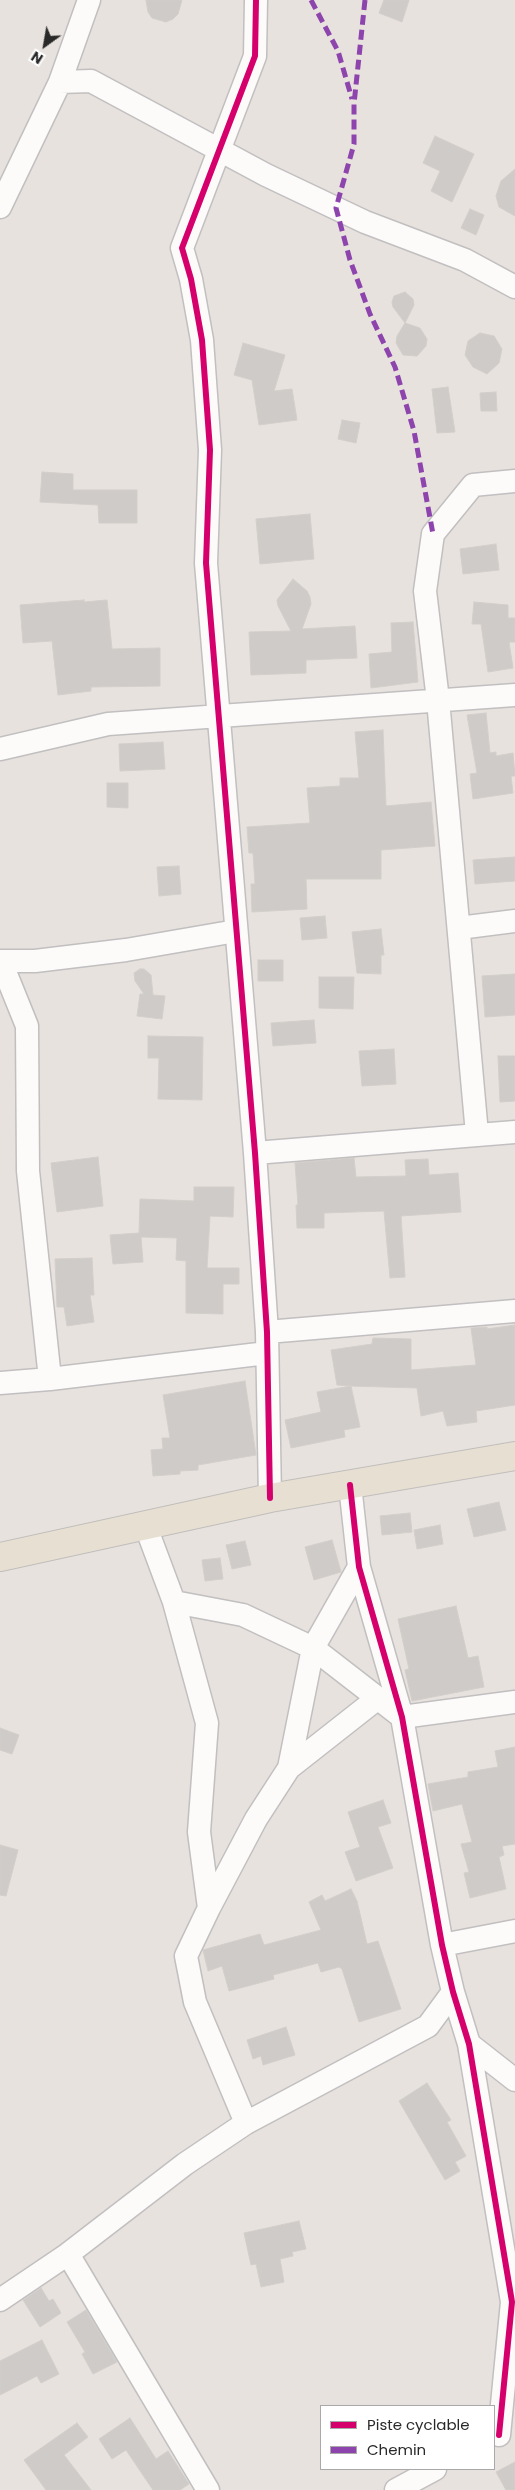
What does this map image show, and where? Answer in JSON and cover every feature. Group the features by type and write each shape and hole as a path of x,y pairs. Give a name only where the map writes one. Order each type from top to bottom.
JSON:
{"main road":[{"path":"0,1557 146,1527 270,1498 515,1456"}],"street":[{"path":"0,207 60,82 89,0"},
{"path":"256,0 255,56 182,248 202,340 210,450 206,563 255,1153 267,1343 270,1498"},
{"path":"73,42 91,82"},
{"path":"60,82 91,82 266,175 343,212 465,260 515,287"},
{"path":"477,1134 438,700 426,591 433,534 473,485 515,481"},
{"path":"0,749 108,724 515,695"},
{"path":"459,928 515,921"},
{"path":"0,961 35,961 126,950 236,931"},
{"path":"0,971 6,974 27,1026 28,1170 50,1379"},
{"path":"255,1153 515,1132"},
{"path":"0,1382 50,1379 267,1343 515,1311"},
{"path":"350,1484 359,1567 402,1717 442,1944 453,1992 470,2044 514,2304 502,2433"},
{"path":"146,1527 174,1602 207,1723 199,1832 209,1908"},
{"path":"289,1768 314,1648 359,1567"},
{"path":"174,1602 243,1615 314,1648 402,1717 515,1702"},
{"path":"246,2123 195,2002 186,1956 209,1908 256,1820 289,1768 378,1698"},
{"path":"442,1944 515,1931"},
{"path":"0,2300 68,2254 185,2164 246,2123 428,2026 453,1992"},
{"path":"470,2044 515,2080"},
{"path":"68,2254 208,2490"},
{"path":"396,2490 434,2470"}],"building":[{"path":"146,0 182,0 178,14 166,22 152,18 148,12"},
{"path":"384,0 409,0 402,22 379,13"},
{"path":"435,136 474,154 452,202 431,191 440,171 423,163"},
{"path":"515,169 515,216 499,207 496,196 501,181"},
{"path":"470,209 484,215 476,235 461,228"},
{"path":"405,292 413,299 414,305 405,323 393,307 392,302 394,296"},
{"path":"405,323 420,328 427,339 426,346 417,356 403,355 396,343 397,336"},
{"path":"480,333 494,336 502,349 499,363 487,374 473,367 465,355 468,341"},
{"path":"243,343 285,355 274,391 292,389 297,420 259,425 252,380 234,375"},
{"path":"448,387 455,432 437,433 432,389"},
{"path":"496,392 497,411 481,411 480,393"},
{"path":"342,420 360,423 356,443 338,439"},
{"path":"42,472 73,474 73,490 137,490 137,523 99,523 98,505 40,502"},
{"path":"310,514 314,559 260,564 256,519"},
{"path":"496,544 499,570 463,574 460,549"},
{"path":"293,579 307,591 310,597 311,604 302,629 355,626 357,658 306,660 306,673 251,675 249,632 291,631 278,606 277,600"},
{"path":"84,600 84,602 107,600 112,649 160,648 160,686 91,687 91,691 58,695 52,641 23,643 20,605"},
{"path":"474,602 508,605 508,618 515,618 515,642 509,642 513,668 488,672 481,624 472,624"},
{"path":"413,622 418,682 371,688 369,654 392,652 391,623"},
{"path":"486,713 490,753 496,752 496,756 513,753 515,776 511,776 513,793 473,799 470,774 477,773 467,715"},
{"path":"383,730 386,806 431,802 435,846 381,850 381,879 306,879 307,909 252,912 251,884 255,884 253,853 249,853 247,827 310,823 307,788 340,786 340,778 359,778 355,732"},
{"path":"163,742 165,769 120,771 119,744"},
{"path":"107,783 128,783 128,808 107,807"},
{"path":"515,857 515,881 475,884 473,860"},
{"path":"179,866 181,894 159,896 157,867"},
{"path":"325,916 327,938 302,940 300,918"},
{"path":"381,929 384,955 381,955 381,974 357,973 352,932"},
{"path":"258,960 283,960 283,981 258,981"},
{"path":"144,969 151,975 153,995 165,996 162,1019 137,1016 140,994 144,994 135,981 134,973"},
{"path":"515,974 515,1015 485,1017 482,976"},
{"path":"319,977 354,977 353,1009 319,1008"},
{"path":"314,1020 316,1043 273,1046 271,1023"},
{"path":"148,1036 203,1037 202,1100 158,1099 159,1058 148,1058"},
{"path":"394,1049 396,1084 362,1086 359,1051"},
{"path":"498,1056 515,1056 515,1101 500,1102"},
{"path":"98,1157 103,1206 57,1212 51,1163"},
{"path":"354,1158 356,1177 406,1176 405,1160 428,1159 429,1175 458,1173 461,1212 401,1216 405,1277 390,1278 384,1211 324,1213 324,1228 297,1228 296,1205 298,1205 295,1163"},
{"path":"194,1187 234,1187 233,1217 210,1216 207,1268 239,1268 239,1284 223,1284 223,1314 186,1313 186,1261 176,1260 177,1238 141,1237 143,1262 113,1264 110,1235 139,1233 140,1199 194,1201"},
{"path":"92,1258 94,1295 90,1295 94,1322 67,1326 64,1307 57,1307 55,1259"},
{"path":"515,1325 515,1405 476,1411 477,1422 447,1426 443,1411 421,1416 417,1388 337,1385 331,1350 372,1344 373,1338 411,1339 411,1370 476,1365 471,1328 487,1327 487,1329"},
{"path":"245,1381 256,1455 198,1465 198,1470 180,1471 180,1474 153,1476 151,1450 163,1449 162,1438 170,1438 163,1395"},
{"path":"351,1386 360,1427 344,1430 345,1437 291,1448 285,1420 321,1412 317,1392"},
{"path":"499,1502 506,1530 474,1537 467,1509"},
{"path":"410,1513 412,1532 382,1535 380,1516"},
{"path":"440,1525 443,1544 417,1549 414,1530"},
{"path":"332,1540 341,1572 314,1580 305,1547"},
{"path":"245,1541 251,1565 232,1569 226,1545"},
{"path":"220,1558 223,1579 205,1581 202,1560"},
{"path":"456,1606 468,1658 478,1656 484,1687 412,1701 405,1670 409,1669 398,1619"},
{"path":"0,1728 19,1735 12,1754 0,1750"},
{"path":"515,1747 515,1844 502,1846 504,1855 499,1857 506,1889 470,1898 464,1873 469,1872 461,1844 472,1842 462,1804 433,1811 428,1784 468,1777 468,1772 498,1767 495,1751"},
{"path":"383,1800 391,1823 378,1827 393,1868 356,1881 345,1852 360,1847 348,1812"},
{"path":"0,1845 18,1850 6,1896 0,1895"},
{"path":"351,1889 357,1901 367,1944 378,1941 401,2009 359,2022 342,1969 339,1967 321,1972 318,1963 273,1975 274,1979 229,1991 222,1966 208,1971 203,1950 260,1934 264,1945 321,1930 309,1902 322,1895 325,1901"},
{"path":"286,2027 295,2055 263,2065 261,2056 253,2059 247,2040"},
{"path":"427,2083 451,2120 447,2122 466,2156 455,2162 460,2171 445,2180 399,2101"},
{"path":"299,2221 306,2249 292,2252 293,2256 280,2259 284,2282 261,2287 256,2264 251,2265 244,2233"},
{"path":"41,2288 49,2301 53,2299 61,2313 40,2327 23,2300"},
{"path":"86,2310 117,2362 93,2374 82,2354 85,2352 67,2322"},
{"path":"42,2340 59,2374 41,2383 37,2376 0,2395 0,2361"},
{"path":"130,2418 156,2459 168,2451 189,2484 180,2490 153,2490 126,2450 112,2459 99,2439"},
{"path":"77,2423 88,2437 64,2455 91,2490 46,2490 24,2460"},
{"path":"515,2462 515,2490 506,2490 496,2472"}],"marked path":[{"path":"311,0 338,51 352,99"},
{"path":"365,0 354,104 354,144 336,208 350,260 370,314 395,367 414,431 433,534"}],"cycle path":[{"path":"256,0 255,56 182,248 191,279 202,340 210,450 206,563 255,1153 267,1332 270,1498"},
{"path":"350,1485 359,1567 402,1717 442,1945 453,1992 469,2044 512,2302 499,2435"}]}
